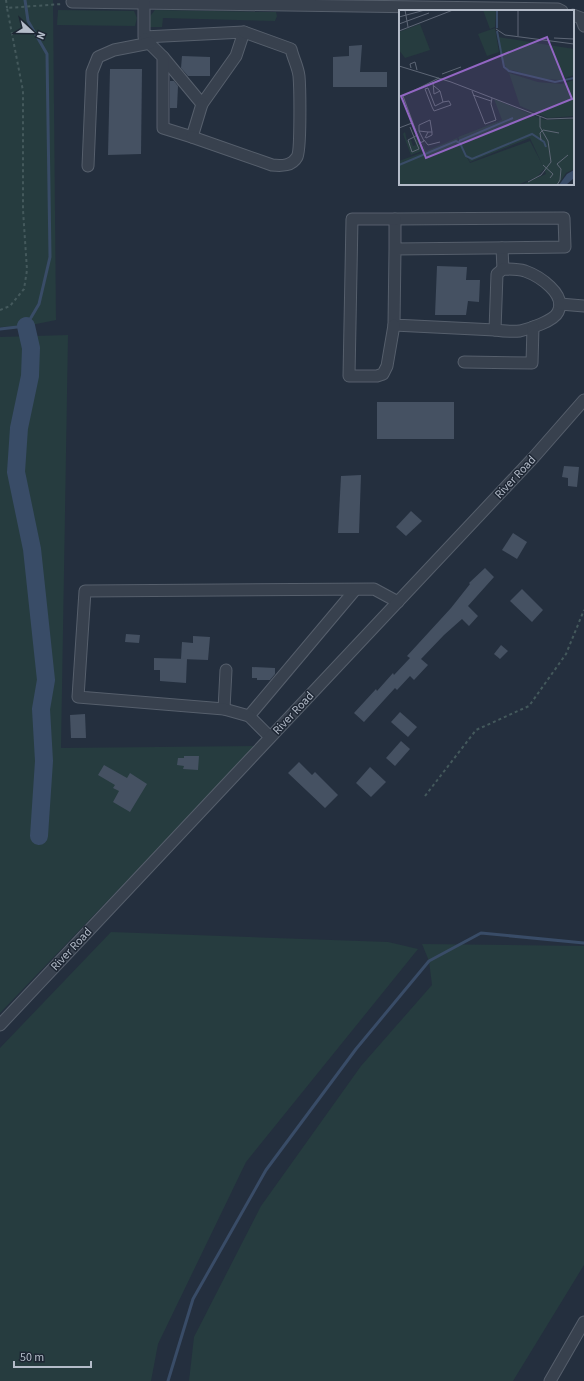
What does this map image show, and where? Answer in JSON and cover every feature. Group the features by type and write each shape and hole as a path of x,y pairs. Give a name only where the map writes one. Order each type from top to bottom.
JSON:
{"street":[{"path":"72,2 331,3 560,10"},
{"path":"144,3 147,40 202,104"},
{"path":"192,137 202,104 236,56 244,32"},
{"path":"88,166 92,72 98,56 147,40 244,32 291,50 299,76 300,137 298,157 291,163 283,166 272,165 163,128 163,57"},
{"path":"395,219 394,325 387,366 382,374 377,376 349,376 352,219 564,218 565,247 395,249"},
{"path":"502,248 503,269"},
{"path":"394,325 495,330 519,331 534,327 558,314 560,304 556,292 546,282 524,270 503,269 497,274 495,330"},
{"path":"560,304 584,306"},
{"path":"464,362 532,363 534,327"},
{"name":"River Road","path":"0,1025 534,457 584,400"},
{"path":"270,737 249,716 224,709 78,697 85,591 374,589 398,602"},
{"path":"249,716 356,590"},
{"path":"224,709 226,670"},
{"path":"550,1381 584,1322"}],"path":[{"path":"0,310 10,306 24,289 27,270 23,210 23,91 6,0"},
{"path":"7,8 53,6 72,2"},
{"path":"425,796 476,730 529,706 566,654 584,610"}],"green space":[{"path":"0,0 53,0 56,320 26,326 0,327"},
{"path":"58,10 134,11 137,18 135,26 57,25"},
{"path":"155,10 276,12 277,16 275,21 163,18 162,27 150,27 147,24 147,20"},
{"path":"68,335 61,748 256,746 0,1013 0,337"},
{"path":"111,932 388,942 418,949 246,1162 158,1344 151,1381 0,1381 0,1048"},
{"path":"422,944 584,946 584,1265 513,1381 189,1381 194,1337 261,1206 361,1066 432,985 429,961"}],"building":[{"path":"362,45 360,72 387,72 387,87 333,87 333,57 349,56 349,46"},
{"path":"182,56 210,57 210,76 188,76 181,68"},
{"path":"110,69 142,69 141,154 108,155"},
{"path":"170,81 174,81 178,86 177,108 170,108"},
{"path":"437,266 467,267 466,280 480,280 479,302 468,301 466,315 435,315"},
{"path":"377,402 454,402 454,439 377,439"},
{"path":"564,466 579,467 577,487 568,486 568,478 562,477"},
{"path":"361,475 359,533 338,533 341,476"},
{"path":"411,511 422,521 406,536 396,527"},
{"path":"513,533 527,542 517,559 502,550"},
{"path":"485,568 494,577 468,606 478,616 469,626 462,619 444,635 421,659 428,665 414,680 410,676 397,690 395,688 364,722 354,713 376,689 377,691 393,673 394,675 410,658 407,656 451,608 470,584 469,583"},
{"path":"522,589 543,610 532,622 510,601"},
{"path":"126,634 140,635 139,643 125,642"},
{"path":"193,636 210,637 208,660 181,659 182,642 193,643"},
{"path":"501,645 508,651 500,659 494,654"},
{"path":"154,658 187,659 186,683 160,681 160,670 154,670"},
{"path":"252,667 275,668 275,674 270,680 257,680 257,678 252,678"},
{"path":"400,712 417,727 408,737 391,722"},
{"path":"85,714 86,738 71,738 70,715"},
{"path":"401,741 410,749 395,766 386,758"},
{"path":"184,756 199,756 198,770 183,769 184,766 177,765 178,758 184,758"},
{"path":"299,762 312,775 315,772 338,795 325,808 288,773"},
{"path":"104,765 127,778 130,773 147,784 130,812 113,802 119,791 113,788 115,785 98,775"},
{"path":"370,767 386,782 371,797 356,783"}],"waterway":[{"path":"0,329 26,326 39,304 50,257 47,54 28,21 25,0"},
{"path":"26,326 31,348 30,376 19,428 16,472 32,549 46,680 41,709 44,761 39,836"},
{"path":"168,1381 193,1299 266,1170 356,1049 429,961 481,933 584,943"}]}
